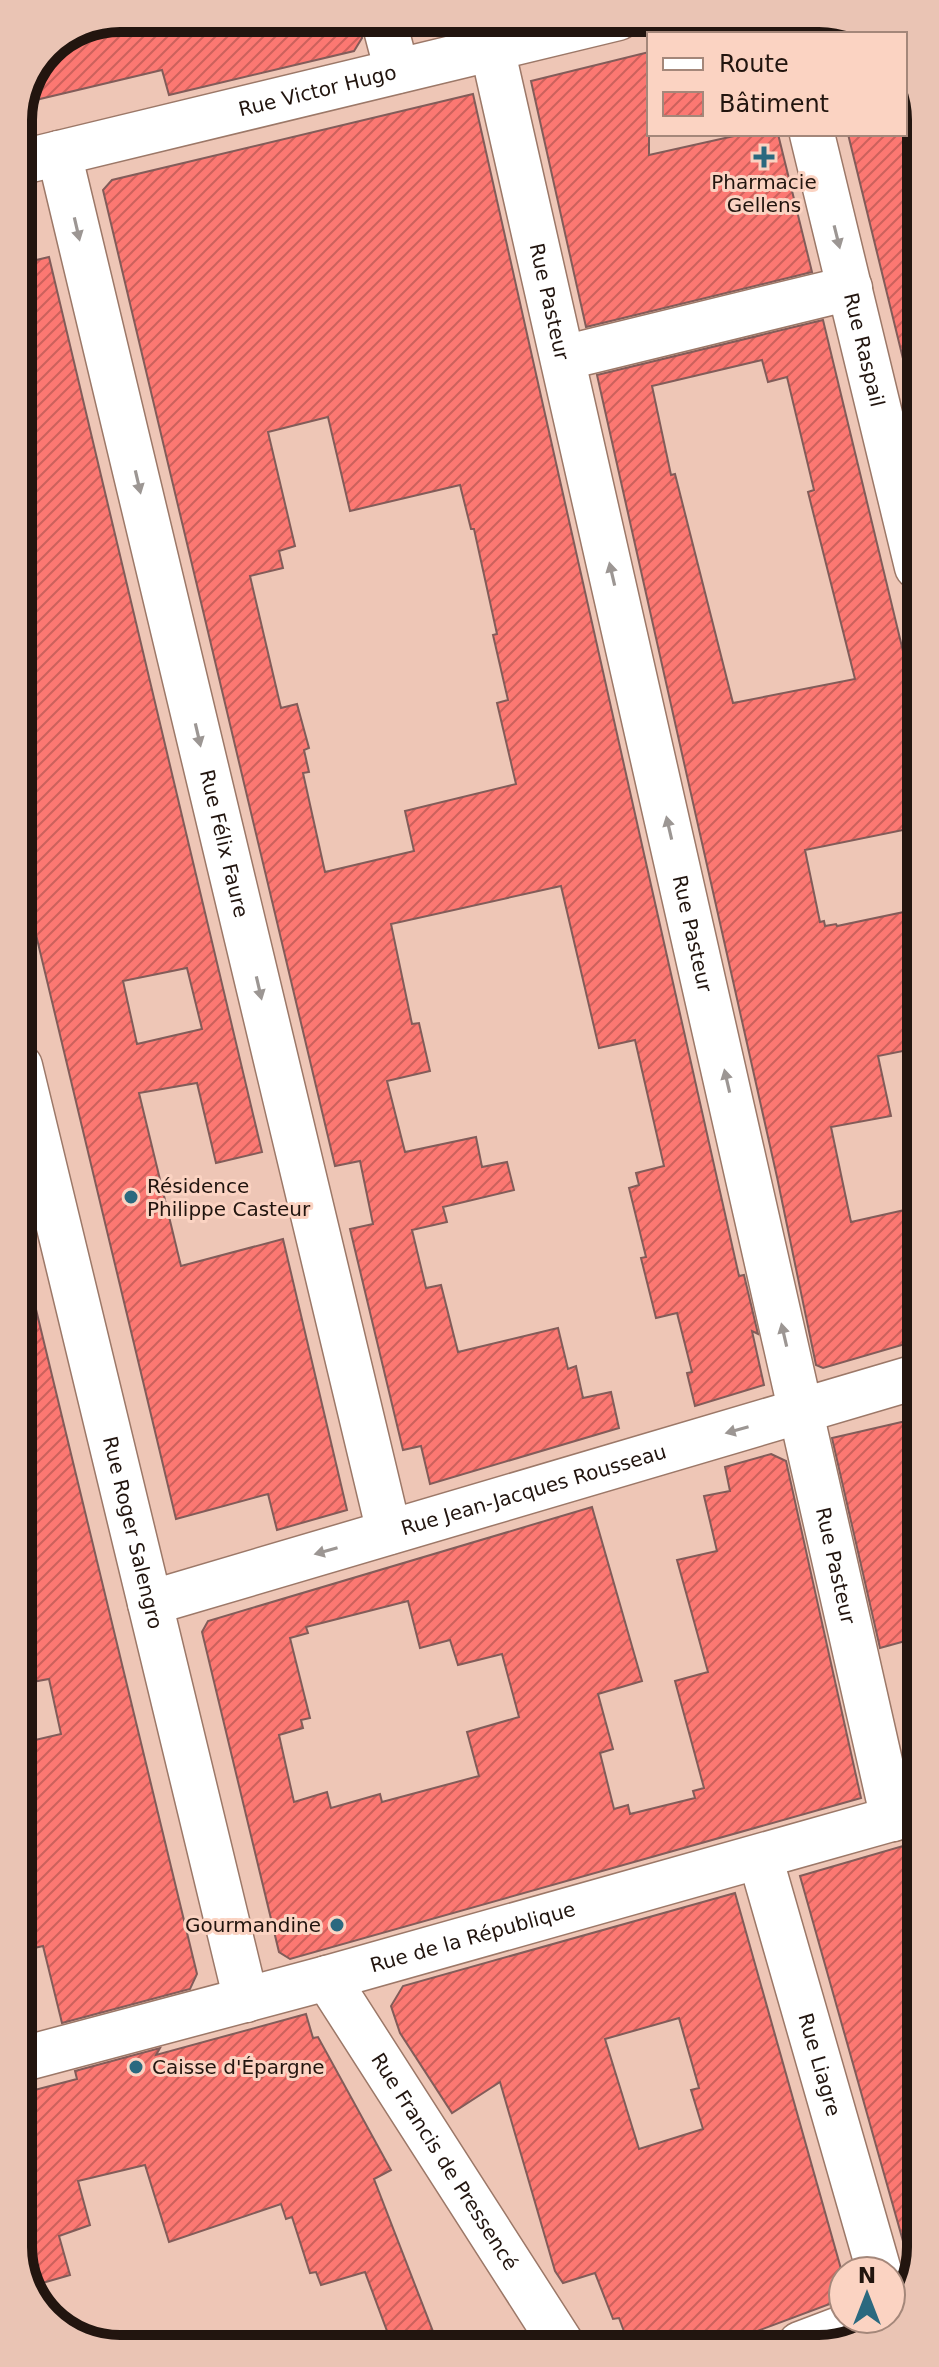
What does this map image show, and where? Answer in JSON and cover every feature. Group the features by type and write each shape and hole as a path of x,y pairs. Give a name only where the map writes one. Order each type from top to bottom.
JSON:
{"street":[{"path":"387,32 397,71"},
{"name":"Rue Victor Hugo","path":"39,158 559,32"},
{"name":"Rue Pasteur","path":"492,48 855,1654 907,1815"},
{"name":"Rue Raspail","path":"812,136 907,525"},
{"name":"Rue Félix Faure","path":"39,158 389,1532"},
{"path":"563,358 850,288"},
{"name":"Rue Roger Salengro","path":"32,1116 246,2000"},
{"name":"Rue Jean-Jacques Rousseau","path":"150,1603 907,1380"},
{"name":"Rue de la République","path":"32,2057 327,1978 907,1815"},
{"name":"Rue Liagre","path":"760,1857 874,2255"},
{"name":"Rue Francis de Pressencé","path":"327,1978 556,2335"}],"building":[{"path":"361,32 362,38 354,51 169,95 162,70 34,100 41,81 62,54 76,44 102,34"},
{"path":"647,52 649,155 734,136 778,136 812,272 586,327 531,81"},
{"path":"473,94 739,1276 744,1275 758,1334 752,1331 764,1385 695,1406 687,1373 692,1372 677,1313 656,1318 641,1258 646,1257 629,1188 639,1185 636,1173 664,1166 635,1040 599,1048 561,886 391,924 412,1024 419,1023 430,1071 387,1081 405,1152 476,1137 482,1167 507,1162 514,1190 443,1207 447,1222 412,1230 426,1288 441,1285 458,1352 558,1328 568,1369 576,1366 583,1398 611,1392 619,1428 430,1484 421,1446 403,1450 350,1229 373,1224 360,1161 335,1166 103,190 112,180","holes":["328,417 350,511 460,485 471,529 474,529 497,634 493,635 508,700 497,703 516,784 405,811 414,851 325,872 303,773 309,772 304,750 309,748 297,704 281,708 250,576 283,568 279,551 295,546 268,432"]},
{"path":"848,136 907,136 905,367"},
{"path":"49,257 262,1152 216,1163 197,1083 139,1093 181,1266 283,1239 347,1510 277,1530 268,1494 176,1519 32,918 32,261","holes":["187,968 202,1029 137,1044 123,981"]},
{"path":"823,320 907,668 907,829 805,850 820,922 824,921 825,926 907,911 907,1050 878,1056 891,1116 831,1127 851,1222 907,1209 907,1344 823,1368 816,1365 777,1177 597,375","holes":["762,360 768,382 787,377 814,490 808,492 855,679 733,703 675,474 671,475 652,386"]},
{"path":"32,1297 197,1974 190,1989 62,2023 43,1946 32,1949 32,1741 61,1734 49,1679 32,1682"},
{"path":"907,1421 907,1641 880,1648 832,1438"},
{"path":"771,1454 786,1461 861,1798 290,1959 279,1952 202,1632 208,1621 592,1507 642,1681 598,1694 613,1749 600,1753 614,1809 628,1805 630,1814 695,1798 693,1791 704,1788 675,1681 708,1672 677,1560 717,1551 704,1496 730,1491 725,1467","holes":["408,1601 420,1648 450,1640 458,1665 502,1654 519,1717 467,1732 479,1776 382,1802 380,1794 331,1808 327,1792 294,1802 279,1735 303,1728 301,1720 310,1718 290,1638 308,1633 306,1627"]},
{"path":"907,1845 907,2248 906,2253 800,1876"},
{"path":"735,1893 837,2255 827,2255 827,2305 747,2335 625,2335 619,2318 613,2319 595,2273 563,2283 555,2271 500,2082 452,2113 400,2033 391,2006 403,1986","holes":["679,2018 699,2088 691,2090 703,2129 639,2149 605,2039"]},
{"path":"306,2014 313,2038 318,2037 391,2170 374,2179 434,2335 389,2335 365,2272 321,2285 316,2272 310,2273 292,2217 286,2219 281,2204 169,2242 145,2165 78,2181 90,2225 59,2236 70,2275 40,2284 32,2248 32,2091 77,2079 75,2071 160,2048 156,2055"}],"place":[{"name":"Pharmacie Gellens","path":"764,157"},
{"name":"Résidence Philippe Casteur","path":"131,1197"},
{"name":"Gourmandine","path":"337,1925"},
{"name":"Caisse d'Épargne","path":"136,2067"}]}
